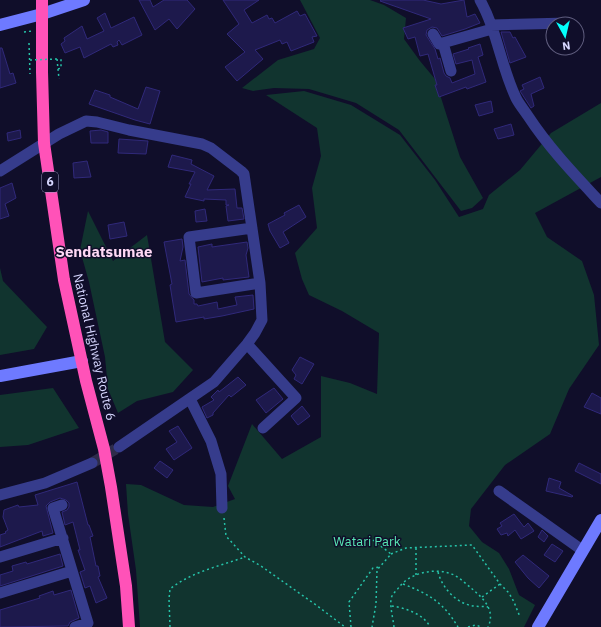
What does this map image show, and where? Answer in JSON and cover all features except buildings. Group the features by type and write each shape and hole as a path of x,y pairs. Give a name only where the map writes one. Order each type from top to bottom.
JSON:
{"highway":[{"name":"National Highway Route 6","path":"42,0 44,143 64,280 104,449 111,487 126,586 129,627"}],"street":[{"path":"0,25 42,14 84,0"},
{"path":"480,0 487,12 501,59 516,98 538,131 601,202"},
{"path":"433,34 439,44 492,27 545,24"},
{"path":"442,43 451,71"},
{"path":"0,171 44,143 86,121 202,144 211,148 244,174 260,283 262,320 256,333 214,382 119,447"},
{"path":"252,228 189,237 195,286 196,292 260,283"},
{"path":"247,344 296,398 263,428"},
{"path":"0,376 82,361"},
{"path":"190,399 211,441 222,474 222,508"},
{"path":"0,495 45,483 92,463"},
{"path":"499,491 582,550"},
{"path":"62,505 53,508 88,623 75,627"},
{"path":"538,627 601,520"},
{"path":"0,557 63,538"},
{"path":"0,593 72,571"}],"path":[{"path":"29,43 30,76"},
{"path":"30,60 57,59 59,79"},
{"path":"58,69 61,68 60,59"},
{"path":"222,508 226,536 245,557 261,566 310,600 345,627"},
{"path":"353,540 373,540 391,554"},
{"path":"372,627 376,604 377,570 391,554 406,548 416,547 472,545 500,584 509,593 520,617"},
{"path":"416,547 416,575"},
{"path":"170,627 170,589 179,582 192,576 245,557"},
{"path":"350,627 349,602 373,568 380,567"},
{"path":"394,627 391,599 395,592 402,584 416,575 427,572 438,572 453,575 482,597 491,614 488,627"},
{"path":"438,572 440,580 448,592 459,600 470,605 488,606"},
{"path":"402,584 432,597 444,608 458,627"},
{"path":"482,597 500,584"},
{"path":"392,606 402,607 421,616 430,627"},
{"path":"468,627 481,627"}],"green space":[{"path":"300,0 370,0 384,5 406,18 404,39 435,79 460,157 483,198 472,208 461,211 399,130 356,103 309,89 274,88 253,91 242,88 278,60 314,49 320,38"},
{"name":"Watari Park","path":"304,91 351,105 400,135 435,180 459,217 483,209 489,195 520,170 551,133 601,103 601,177 535,213 547,237 582,261 594,295 599,345 569,389 550,434 505,465 471,509 469,526 482,542 499,553 509,569 519,595 535,605 524,627 140,627 136,570 128,514 126,484 141,485 184,505 213,507 235,499 228,486 252,424 282,459 321,437 321,376 350,383 377,394 379,333 342,311 309,295 302,279 295,253 317,228 312,188 321,156 317,128 266,95"},
{"path":"88,211 113,261 147,235 165,342 193,370 173,392 137,401 118,413 108,389 105,357 89,282 80,250"},
{"path":"0,268 3,281 47,327 34,349 0,355"},
{"path":"53,388 79,428 28,445 0,447 0,395"}],"tunnel":[{"path":"92,463 119,447"}],"district":[{"name":"Sendatsumae","path":"104,252"}]}
